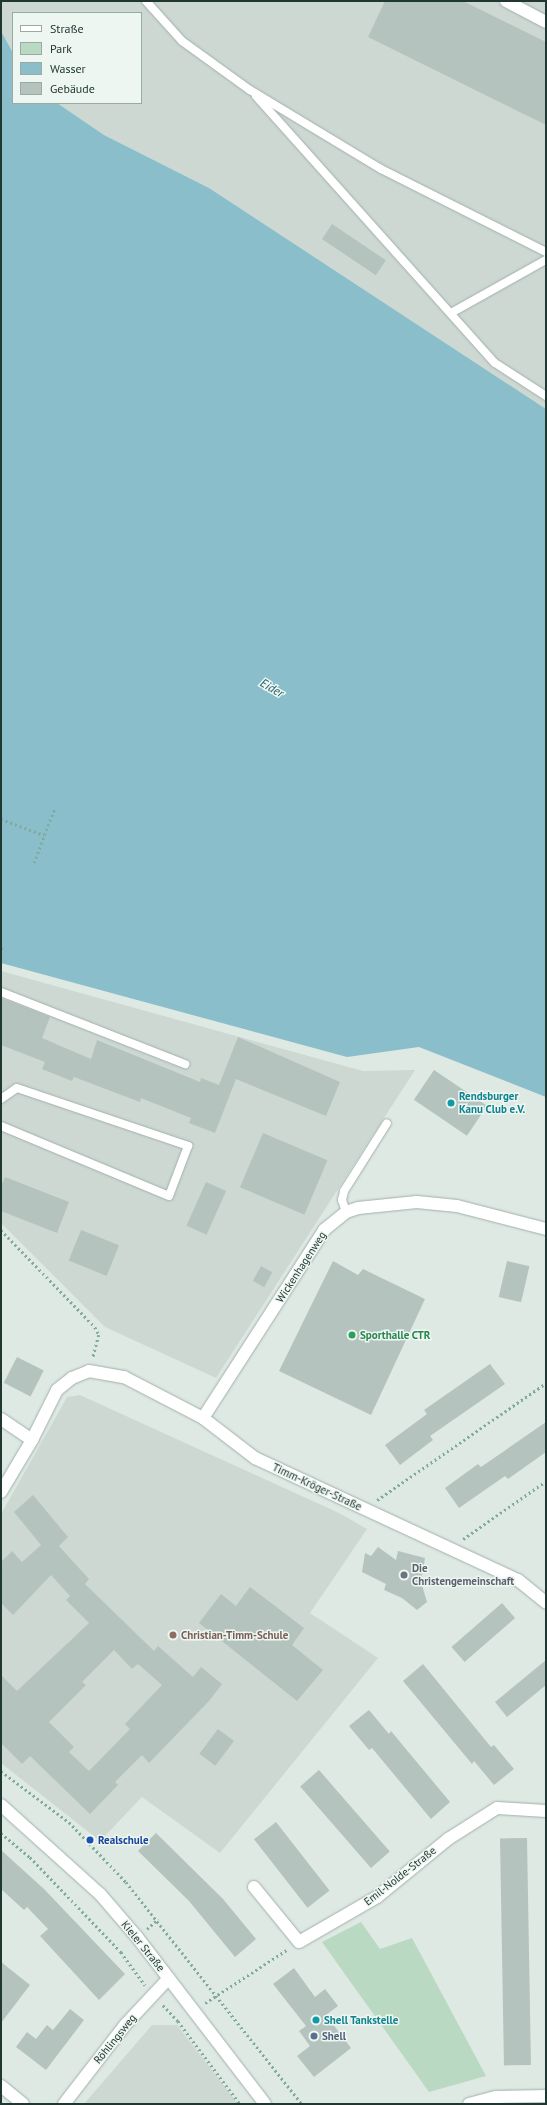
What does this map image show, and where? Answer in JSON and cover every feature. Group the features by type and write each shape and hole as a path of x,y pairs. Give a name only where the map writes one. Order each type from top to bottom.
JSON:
{"street":[{"path":"506,1 546,22"},
{"name":"Wickenhagenweg","path":"203,1418 324,1230 346,1212 358,1208 417,1202 457,1206 546,1229"},
{"path":"1,1492 32,1440 57,1390 72,1378 89,1371"},
{"name":"Timm-Kröger-Straße","path":"89,1371 124,1377 203,1418 255,1458 518,1580 546,1603"},
{"path":"1,1419 32,1440"},
{"name":"Kieler Straße","path":"1,1805 100,1894 169,1978 265,2104"},
{"name":"Emil-Nolde-Straße","path":"299,1942 377,1897 448,1839 497,1808 546,1811"},
{"path":"254,1887 299,1942"},
{"name":"Röhlingsweg","path":"64,2104 152,1994 169,1978"},
{"path":"1,2086 23,2104"},
{"path":"469,2104 496,2097 542,2099"}],"lane":[{"path":"146,1 182,41 250,90 381,169 546,252"},
{"path":"250,90 495,363 546,396"},
{"path":"451,314 546,260"},
{"path":"1,992 186,1064"},
{"path":"1,1099 17,1088 188,1146 169,1196 1,1126"},
{"path":"346,1212 342,1200 344,1191 387,1123"}],"path":[{"path":"34,863 54,808"},
{"path":"1,819 44,836"},
{"path":"1,948 5,950"},
{"path":"1,1230 95,1327 100,1335 89,1371"},
{"path":"364,1509 546,1383"},
{"path":"450,1548 546,1481"},
{"path":"1,1771 69,1822 158,1919 216,1996 302,2104"},
{"path":"1,1832 30,1857 121,1952 152,1994 178,2021 240,2104"},
{"path":"178,2021 299,1942"}],"shaded area":[{"path":"1,1 546,1 546,409 209,188 104,135 58,104 142,104 142,12 12,12 12,51 1,31"},
{"path":"1,971 363,1071 415,1070 216,1378 105,1327 1,1223"},
{"name":"Christian-Timm-Schule","path":"80,1395 339,1513 367,1529 310,1613 378,1658 220,1853 142,1797 100,1841 1,1763 1,1514 67,1397"},
{"path":"152,2025 177,2025 238,2104 84,2104"}],"green space":[{"path":"361,1922 380,1949 412,1938 486,2076 429,2092 322,1942"}],"water":[{"name":"Eider","path":"1,31 12,51 12,104 58,104 104,135 209,188 546,409 546,1097 419,1047 347,1057 1,963"}],"building":[{"path":"385,1 463,1 546,42 546,125 368,37"},
{"path":"332,224 386,260 376,275 322,239"},
{"path":"1,998 50,1017 42,1038 91,1059 97,1040 200,1082 201,1078 219,1085 238,1037 340,1082 326,1116 236,1079 215,1133 189,1123 191,1118 141,1098 140,1102 74,1077 72,1081 42,1069 45,1062 1,1045"},
{"name":"Rendsburger Kanu Club e.V.","path":"434,1070 487,1106 467,1136 414,1100"},
{"path":"263,1133 327,1160 304,1215 240,1187"},
{"path":"5,1177 69,1202 57,1233 1,1211 1,1186"},
{"path":"206,1182 226,1191 207,1235 186,1226"},
{"path":"81,1230 119,1245 107,1276 69,1261"},
{"name":"Sporthalle CTR","path":"333,1261 358,1275 363,1269 425,1299 371,1415 279,1371"},
{"path":"507,1261 529,1266 521,1302 499,1297"},
{"path":"261,1266 272,1272 264,1287 253,1281"},
{"path":"17,1357 44,1371 31,1396 4,1383"},
{"path":"490,1364 505,1384 430,1436 433,1440 400,1465 385,1445 427,1414 424,1410"},
{"path":"546,1422 546,1452 508,1479 505,1476 459,1508 445,1488 478,1464 481,1467"},
{"path":"33,1495 68,1537 59,1546 89,1579 85,1584 154,1651 158,1646 193,1677 201,1667 222,1684 209,1701 149,1763 142,1755 115,1782 118,1785 90,1814 30,1756 22,1764 1,1743 1,1675 17,1691 89,1623 66,1600 70,1596 51,1575 13,1615 1,1603 1,1562 12,1551 22,1562 41,1545 14,1512","holes":["114,1650 132,1669 138,1664 162,1685 125,1724 130,1729 89,1771 69,1752 74,1747 49,1722 86,1685 82,1682"]},
{"name":"Die Christengemeinschaft","path":"378,1547 396,1560 398,1551 425,1558 421,1582 427,1602 417,1610 402,1598 384,1590 386,1584 362,1572 365,1553 371,1556"},
{"path":"250,1587 304,1628 292,1645 323,1670 297,1701 199,1623 221,1594 236,1606"},
{"path":"502,1603 515,1618 465,1662 451,1647"},
{"path":"546,1660 546,1685 507,1717 495,1702"},
{"path":"423,1664 491,1747 494,1745 514,1769 494,1785 474,1761 472,1764 403,1681"},
{"path":"369,1710 389,1734 391,1731 450,1802 431,1819 372,1748 369,1750 349,1726"},
{"path":"218,1729 234,1741 215,1766 199,1754"},
{"path":"319,1770 390,1852 371,1868 300,1786"},
{"path":"276,1822 330,1891 307,1908 254,1839"},
{"path":"156,1833 223,1899 256,1939 235,1957 189,1901 138,1851"},
{"path":"500,1838 527,1838 531,2065 504,2065"},
{"path":"1,1850 44,1889 125,1974 99,2000 40,1936 48,1929 27,1907 24,1910 1,1889"},
{"path":"1,1962 30,1985 1,2023"},
{"name":"Shell Tankstelle","path":"294,1968 315,1997 325,1989 338,2006 326,2015 351,2048 314,2077 297,2056 310,2046 299,2031 306,2026 273,1984"},
{"path":"70,2009 84,2020 46,2070 16,2047 27,2032 36,2039 47,2025 53,2030"}],"place":[{"name":"Rendsburger Kanu Club e.V.","path":"451,1103"},
{"name":"Sporthalle CTR","path":"352,1335"},
{"name":"Die Christengemeinschaft","path":"404,1575"},
{"name":"Christian-Timm-Schule","path":"173,1635"},
{"name":"Realschule","path":"90,1840"},
{"name":"Shell Tankstelle","path":"316,2020"},
{"name":"Shell","path":"314,2036"}]}
